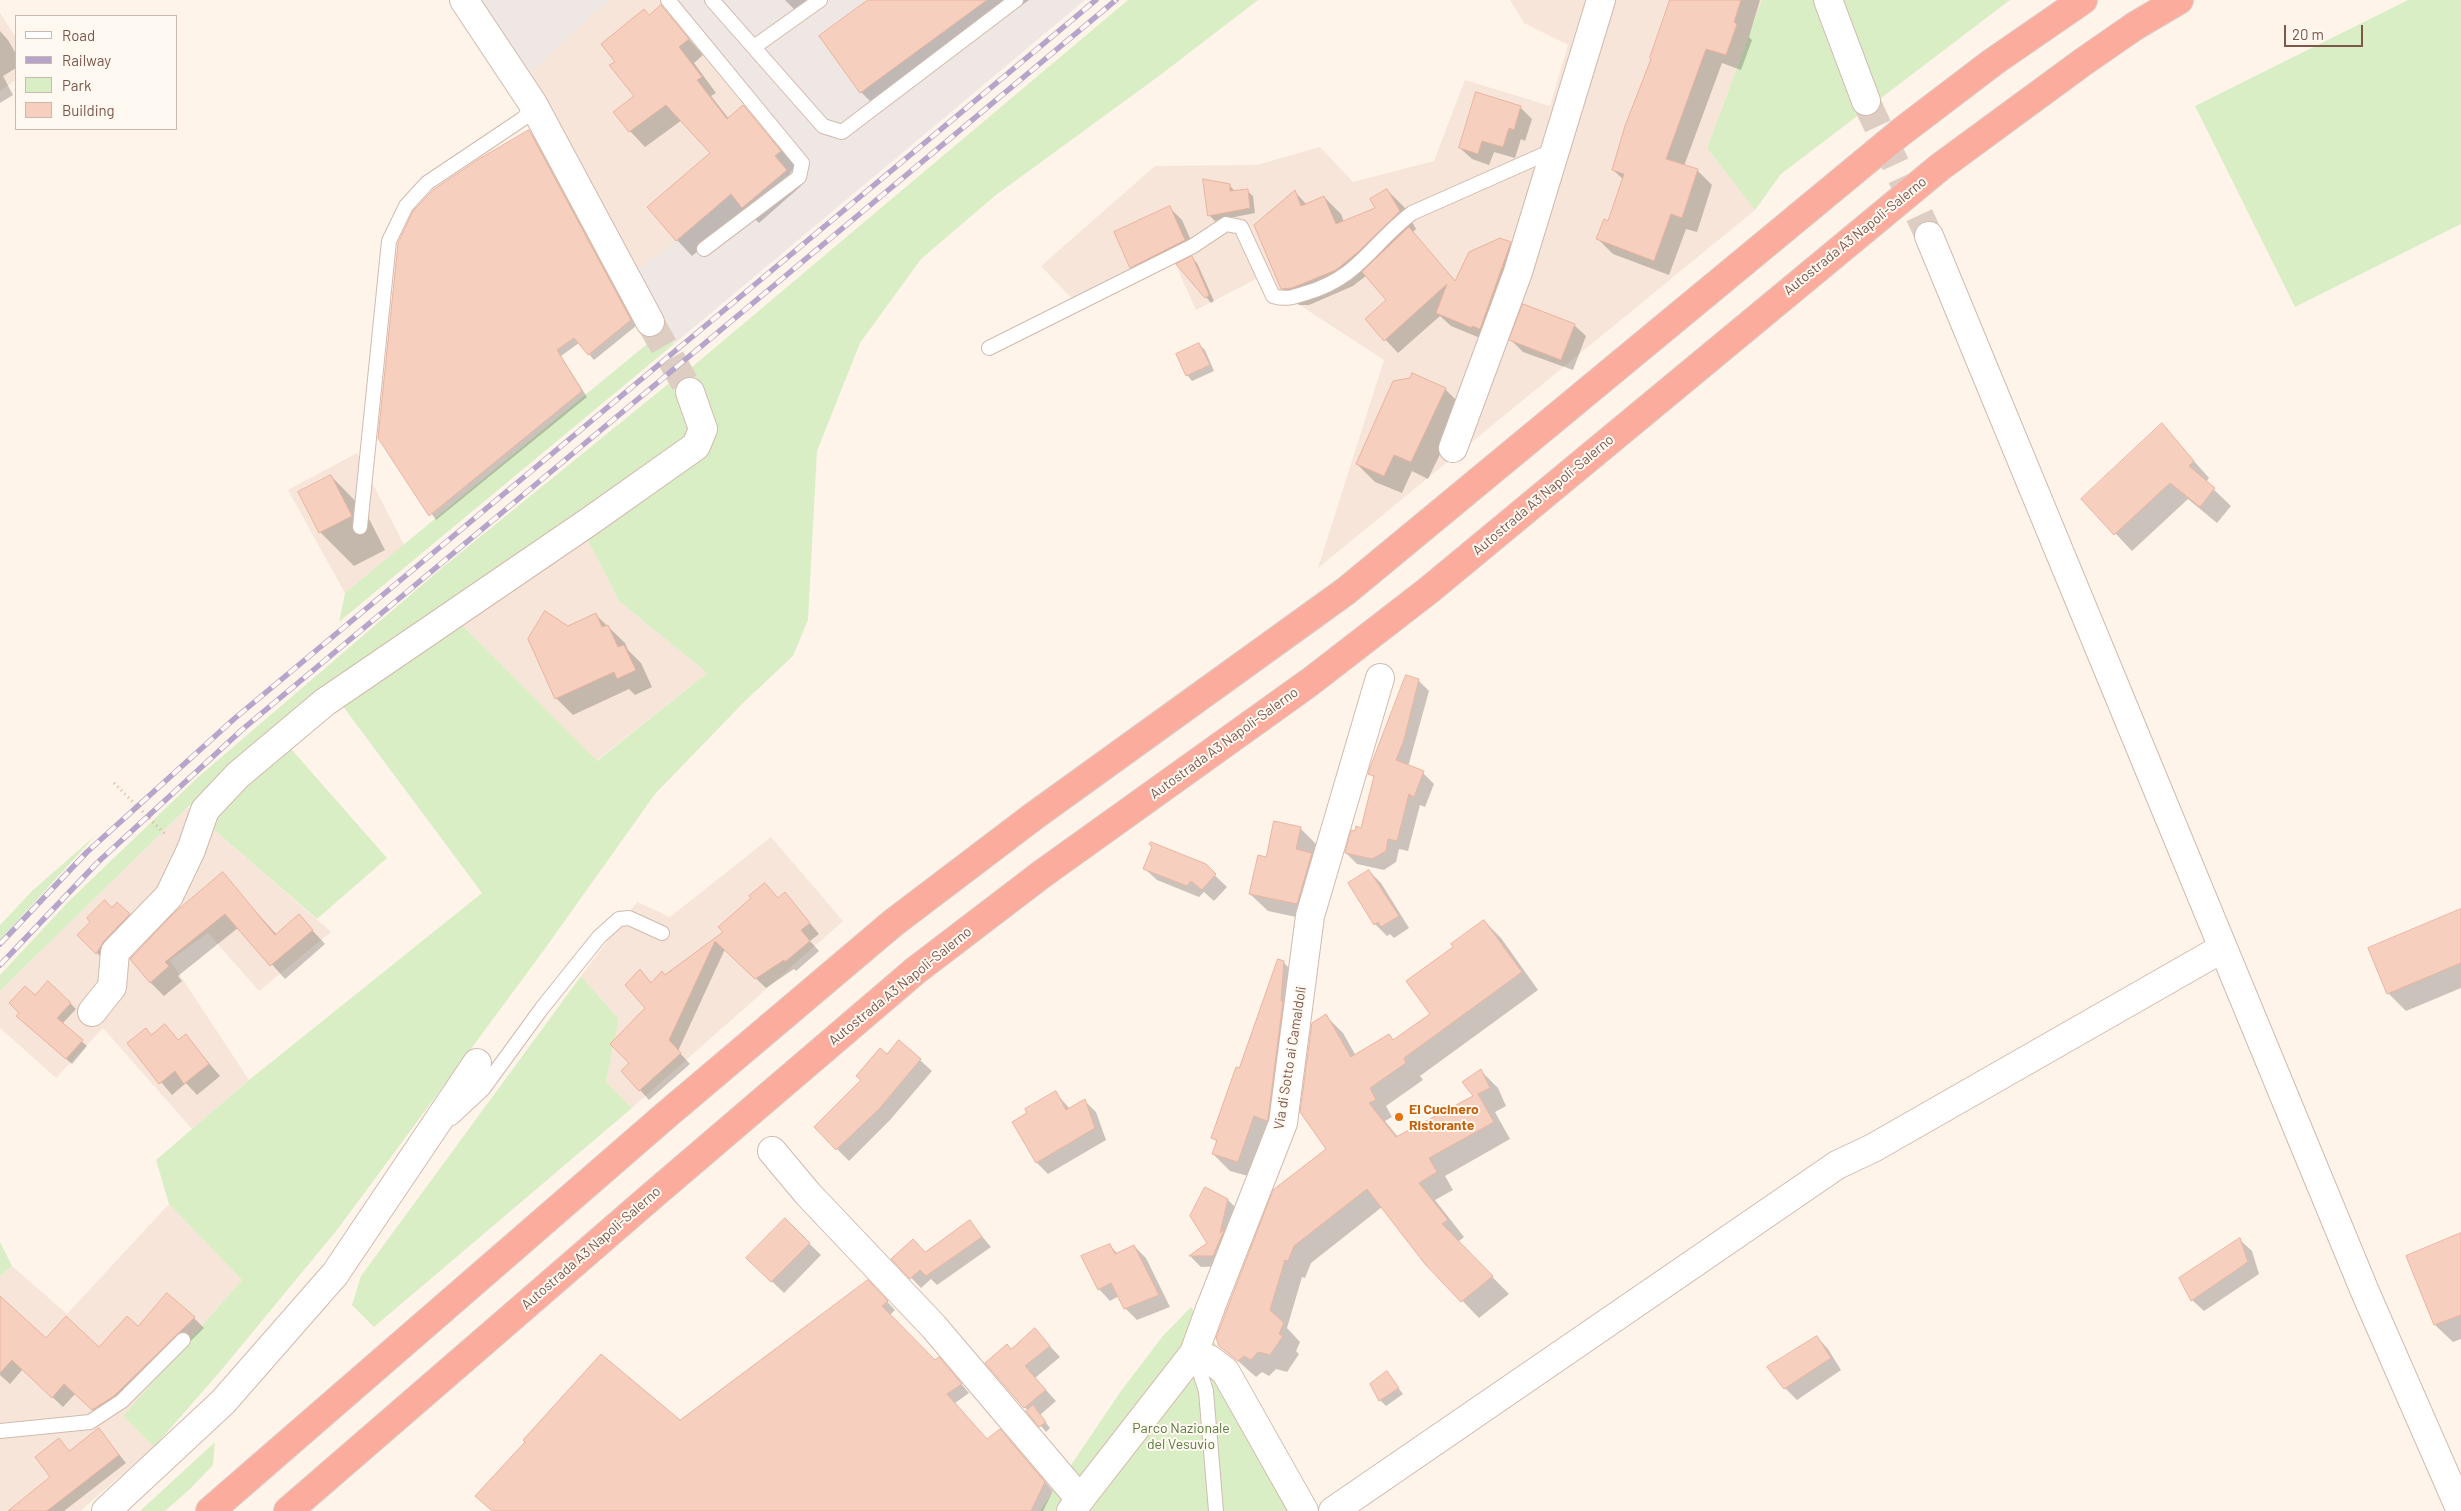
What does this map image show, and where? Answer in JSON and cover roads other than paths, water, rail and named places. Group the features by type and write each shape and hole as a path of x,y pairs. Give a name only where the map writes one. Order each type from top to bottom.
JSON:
{"highway":[{"path":"210,1511 665,1116 893,923 1034,816 1346,591 1901,132 1993,62 2083,0"},
{"name":"Autostrada A3 Napoli-Salerno","path":"288,1511 638,1207 915,971 1042,874 1310,682 1429,590 1940,167 2083,62 2135,26 2179,0"}],"street":[{"path":"464,0 533,104 650,322"},
{"path":"1453,448 1518,272 1601,0"},
{"path":"1828,0 1866,101"},
{"path":"1929,236 2366,1294 2461,1511"},
{"path":"92,1012 112,987 115,952 169,896 191,850 205,810 238,775 325,702 590,521 696,446 703,429 690,392"},
{"name":"Via di Sotto ai Camaldoli","path":"1076,1505 1194,1353 1283,1123 1310,916 1380,678"},
{"path":"1333,1511 1838,1164 1873,1148 2223,948"},
{"path":"106,1511 223,1402 329,1281 477,1063"},
{"path":"772,1151 808,1194 934,1327 1076,1505"},
{"path":"1194,1353 1209,1359 1226,1371 1304,1511"}],"lane":[{"path":"668,0 802,163 799,177 704,249"},
{"path":"712,0 824,126 842,132 1016,0"},
{"path":"754,47 820,0"},
{"path":"360,527 389,241 406,206 427,183 524,118 533,104"},
{"path":"988,348 1193,246 1226,224 1241,228 1273,296 1284,300 1327,287 1362,263 1396,226 1412,213 1555,150"},
{"path":"420,1147 483,1089 553,994 599,937 619,919 629,918 662,933"},
{"path":"0,1432 90,1422 122,1401 183,1340"},
{"path":"1194,1353 1206,1391 1216,1511"}],"tunnel":[{"path":"1866,101 1929,236"},
{"path":"650,322 690,392"}],"railway":[{"path":"0,944 87,852 234,719 1096,0"},
{"path":"0,965 98,862 244,728 1116,0"}],"place":[{"name":"El Cucinero Ristorante","path":"1399,1117"}],"park label":[{"name":"Parco Nazionale del Vesuvio","path":"1181,1436"}]}
